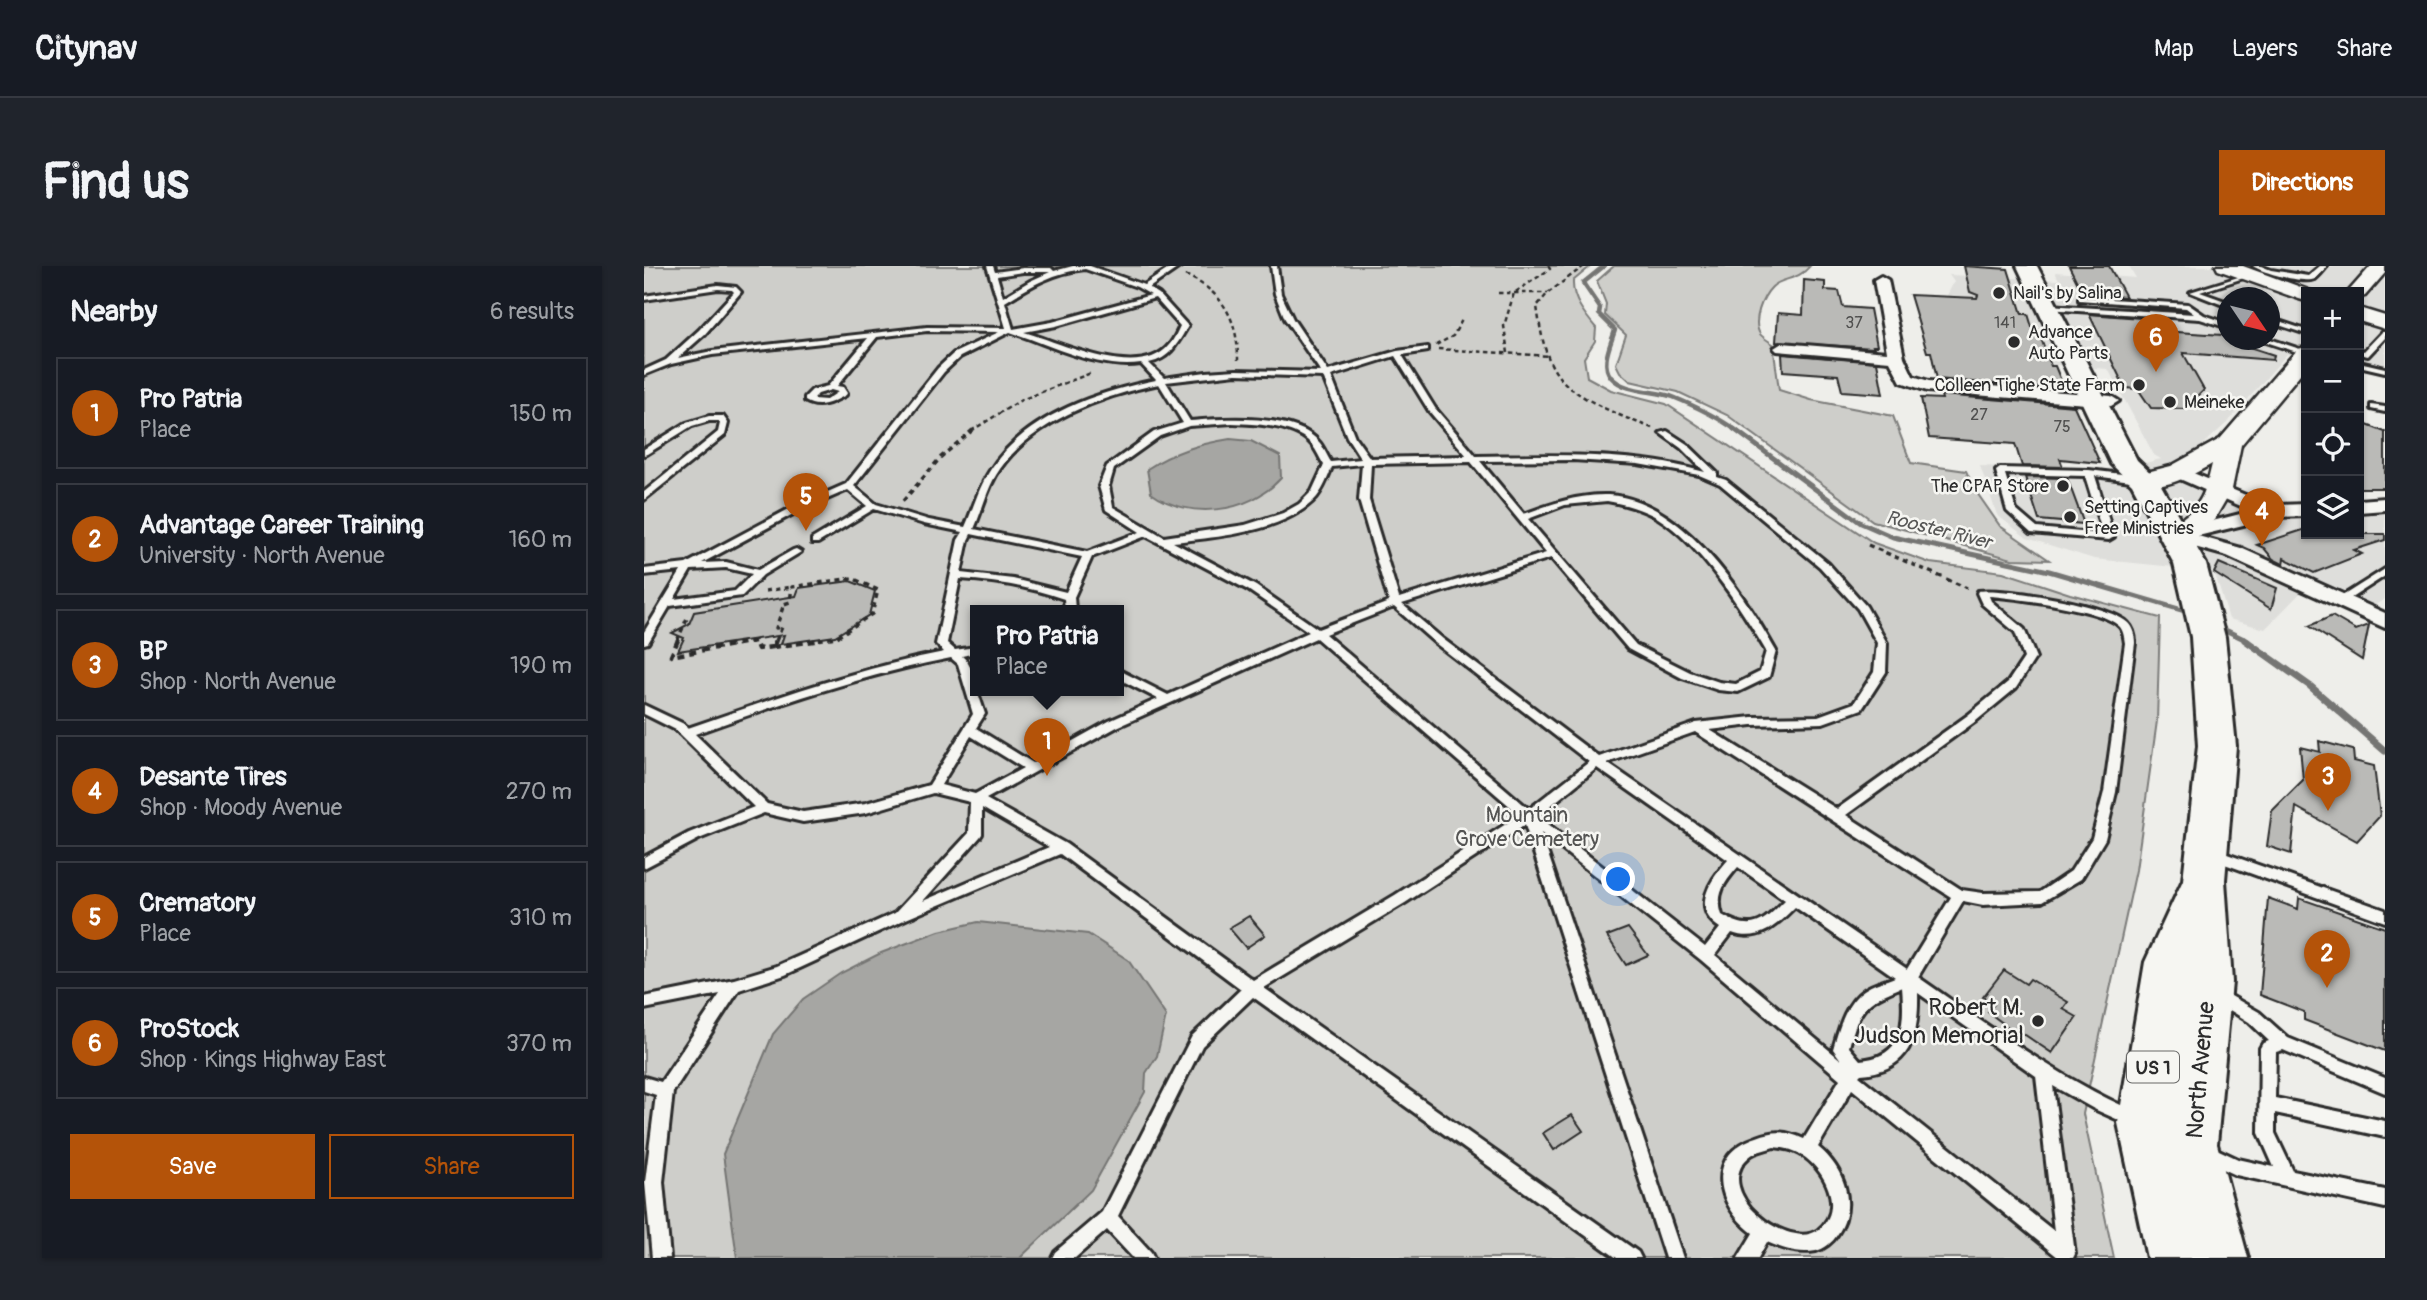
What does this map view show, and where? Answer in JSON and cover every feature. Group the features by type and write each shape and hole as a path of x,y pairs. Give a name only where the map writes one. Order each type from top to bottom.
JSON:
{"main road":[{"name":"US 1","path":"2027,266 2064,305"},
{"name":"US 1","path":"2043,266 2064,305 2125,464 2144,480 2176,536"},
{"path":"2225,266 2253,270 2301,293"},
{"path":"2364,287 2379,274"},
{"path":"2364,316 2385,323"},
{"path":"2144,480 2179,472 2229,444 2301,360"},
{"path":"2176,536 2204,514 2219,489 2229,444"},
{"name":"North Avenue","path":"2171,1135 2208,989 2205,866 2217,746 2208,637 2192,571 2176,536"},
{"name":"North Avenue","path":"2205,866 2168,962 2171,1135 2213,1257"}],"street":[{"path":"1881,280 1896,357 1906,379 1927,386 2102,400"},
{"path":"1782,348 1896,357"},
{"path":"2179,472 2257,507 2301,510"},
{"path":"2364,506 2385,504"},
{"path":"2176,536 2276,510"},
{"path":"2176,536 2234,552 2385,621"}],"lane":[{"path":"644,640 688,567 792,512 849,486 957,355 1013,330 1115,364 1144,362 1171,349 1180,338 1184,326 1172,308 1147,286 1085,266 1059,270 991,270 1013,330"},
{"path":"2217,301 2193,292 2253,270 2308,278 2313,277 2324,266"},
{"path":"1277,267 1279,294 1289,319 1326,374 1351,437 1367,461 1364,500 1395,603 1439,641 1597,762 2043,1072 2100,1104 2236,1167 2385,1199"},
{"path":"1147,286 1174,268"},
{"path":"1003,300 1031,281 1059,270"},
{"path":"644,298 718,287 734,288 738,292 702,332 668,362"},
{"path":"644,373 668,362 712,353 951,327 1013,330 1053,324 1157,295"},
{"path":"2064,305 2188,306 2201,317"},
{"path":"2064,305 2201,317 2217,322"},
{"path":"2280,323 2301,330"},
{"path":"831,388 875,334"},
{"path":"2364,354 2385,334"},
{"path":"2280,345 2301,352"},
{"path":"970,685 963,662 941,644 963,540 970,530 980,498 998,465 1018,444 1052,420 1090,403 1161,380 1237,372 1326,374 1398,353 1425,349"},
{"path":"1398,353 1416,387 1472,458 1522,518 1552,554 1632,647 1686,674 1718,686 1738,688 1765,674 1771,651 1756,621 1684,533 1665,518 1643,507 1607,498 1563,502 1522,518"},
{"path":"1144,362 1161,380 1188,424"},
{"path":"2364,365 2385,370"},
{"path":"2374,407 2385,410"},
{"path":"644,452 692,422 720,418 724,423 722,433 644,497"},
{"path":"1328,465 1315,442 1295,430 1268,423 1232,420 1188,424 1157,434 1110,468 1104,486 1109,508 1147,532 1252,588 1317,633 1529,816 1852,1072 2066,1255"},
{"path":"1061,1258 1108,1218 1197,1041 1252,988 1400,899 1529,816 1597,762 1696,727 1752,721 1819,720 1858,706 1880,672 1882,643 1862,608 1824,565 1723,482 1684,446 1664,433"},
{"path":"1328,465 1367,461 1573,457 1638,461 1701,473 1723,482"},
{"path":"1166,540 1247,528 1286,515 1313,497 1328,465"},
{"path":"2089,474 2109,537 2034,531 2012,511 2000,471 2076,473 2089,474 2144,480"},
{"path":"849,486 873,506 1088,555 1147,532"},
{"path":"815,541 873,506"},
{"path":"667,603 738,594 759,573 796,552"},
{"path":"976,799 1166,699 1237,671 1317,633 1395,603 1552,554"},
{"path":"1069,605 1088,555"},
{"path":"644,572 726,565 759,573"},
{"path":"2341,600 2385,572"},
{"path":"955,576 1001,579 1035,585 1067,605"},
{"path":"1696,727 1959,895 1983,899 2042,897 2076,875 2098,839 2110,792 2130,643 2129,631 2123,624 2096,613 2027,597 1982,593 1986,603 2021,631 2030,658 2012,685 1972,718 1837,815"},
{"path":"686,733 797,694 901,664 970,651"},
{"path":"1124,677 1166,699"},
{"path":"933,788 979,714 973,696"},
{"path":"644,709 680,727 763,808 803,817 866,808 933,788 976,799 1060,848 1632,1258"},
{"path":"969,729 1032,768"},
{"path":"901,917 975,834 976,799"},
{"path":"644,863 694,836 763,808"},
{"path":"1529,816 1674,1258"},
{"path":"644,1003 734,985 780,971 1060,848"},
{"path":"1737,860 1718,880 1712,891 1710,906 1716,918 1743,932 1756,932 1766,927 1793,900"},
{"path":"2205,866 2385,916"},
{"path":"1808,1148 1852,1072 1874,1068 1890,1060 1906,1039 1912,1021 1909,978 1959,895"},
{"path":"1706,956 1729,927"},
{"path":"1852,1072 1842,1049 1847,1026 1855,1010 1870,994 1909,978"},
{"path":"661,1258 654,1182 665,1090 734,985"},
{"path":"2208,989 2254,1017 2283,1043 2385,1086"},
{"path":"2283,1043 2268,1048 2267,1133 2288,1178"},
{"path":"2043,1072 2066,1255"},
{"path":"644,1084 665,1090"},
{"path":"2267,1104 2385,1129"},
{"path":"1783,1140 1808,1148 1833,1174 1839,1191 1840,1208 1836,1223 1826,1237 1812,1245 1796,1249 1777,1246 1760,1239 1745,1226 1731,1202 1728,1176 1734,1161 1744,1149 1758,1141 1783,1140"},
{"path":"1108,1218 1145,1258"},
{"path":"1747,1258 1760,1239"}],"path":[{"path":"1507,353 1504,326 1514,294 1541,277 1550,269 1548,266"},
{"path":"1584,266 1548,293 1537,306 1541,330 1558,376 1583,394 1640,424 1664,433"},
{"path":"1174,268 1200,281 1225,299 1238,338 1237,372"},
{"path":"1499,293 1548,293"},
{"path":"1425,349 1452,338 1459,331 1462,320"},
{"path":"1425,349 1549,356"},
{"path":"895,512 943,453 995,416 1021,400 1115,364"},
{"path":"1868,545 1982,593"},
{"path":"694,601 671,656 755,641 758,649 773,647 837,637 872,614 878,590 852,578 792,587 790,602 784,604 776,628 782,626 773,647"}],"shaded area":[{"path":"2129,266 2385,266 2385,375 2364,369 2364,287 2301,287 2301,356 2287,354 2229,421 2184,462 2198,474 2228,486 2235,493 2301,516 2301,539 2364,539 2364,514 2385,512 2385,599 2375,605 2315,578 2265,629 2229,619 2214,571 2094,559 2027,538 1997,515 1980,466 2114,471 2161,459 2154,455 2108,369 1992,360 1943,303 1954,282 1949,275 2059,280 2055,272 2136,278"},
{"path":"1230,439 1251,441 1280,456 1281,478 1253,499 1219,509 1183,507 1166,502 1151,493 1147,469 1187,450"},
{"path":"978,922 1088,934 1128,960 1166,1016 1157,1056 1146,1073 1145,1092 1091,1190 1020,1258 737,1258 723,1154 773,1034 803,999 841,973 881,953 939,931"}],"green space":[{"name":"Mountain Grove Cemetery","path":"644,266 1591,266 1573,281 1577,300 1596,328 1595,341 1584,358 1587,377 1611,390 1666,404 1874,543 1930,563 2003,572 2070,594 2160,618 2157,721 2136,870 2083,1114 2114,1258 644,1258"},
{"path":"1614,266 1810,266 1800,274 1772,287 1759,309 1758,329 1761,335 1773,344 1779,390 1811,400 1893,416 1911,463 1966,471 1975,490 2000,526 2049,560 2012,559 1873,521 1727,415 1678,392 1630,381 1616,364 1626,335 1605,315 1606,304 1597,281"}],"building":[{"path":"1964,266 2008,269 2022,314 2028,314 2032,327 2038,330 2051,366 2055,366 2065,390 1937,379 1931,352 1927,352 1910,295 1977,298 1978,295 1970,292"},
{"path":"2069,266 2109,266 2126,297 2083,294"},
{"path":"1804,280 1825,282 1825,290 1839,291 1843,307 1870,309 1877,346 1873,346 1874,348 1776,342 1778,313 1803,315"},
{"path":"2089,314 2154,319 2161,331 2217,335 2217,350 2259,350 2274,355 2273,360 2183,353 2204,390 2185,409 2151,408 2138,389 2125,388"},
{"path":"1782,354 1877,362 1883,394 1842,391 1838,375 1783,371"},
{"path":"1941,395 2074,406 2100,463 2060,459 2063,467 2022,466 2015,444 1929,438 1921,398 1942,399"},
{"path":"2364,424 2385,432 2385,488 2364,488"},
{"path":"2025,477 2067,478 2084,524 2039,520"},
{"path":"2301,531 2301,539 2364,539 2364,534 2385,534 2385,540 2354,550 2362,554 2314,573 2284,558 2283,564 2257,545"},
{"path":"2219,563 2277,588 2271,609 2214,573"},
{"path":"850,581 875,591 869,615 835,636 781,644 784,635 678,651 684,638 672,633 689,624 694,612 796,596 799,588"},
{"path":"2332,616 2356,630 2369,625 2362,660 2309,626"},
{"path":"2319,741 2353,750 2354,761 2374,766 2380,816 2357,841 2296,807 2291,854 2267,846 2272,811 2303,780 2300,747 2320,752"},
{"path":"2268,898 2298,909 2299,898 2385,928 2385,1051 2304,1020 2304,1012 2260,995"},
{"path":"1249,916 1265,935 1246,948 1229,928"},
{"path":"1628,928 1648,955 1626,965 1607,936"},
{"name":"Robert M. Judson Memorial","path":"2004,970 2026,984 2030,979 2068,1002 2063,1009 2077,1017 2052,1053 2022,1033 2020,1036 1988,1012 1994,1004 1983,997"},
{"path":"1572,1115 1583,1131 1554,1150 1543,1133"}],"waterway":[{"name":"Rooster River","path":"1604,266 1583,283 1600,308 1599,314 1615,330 1606,360 1611,377 1624,386 1681,400 1734,429"},
{"name":"Rooster River","path":"1734,429 1861,523 1893,537 2049,571 2192,613"},
{"name":"Rooster River","path":"2215,625 2248,641"},
{"name":"Rooster River","path":"2245,640 2310,686 2385,751"}],"place":[{"name":"Nail's by Salina","path":"1999,293"},
{"name":"Advance Auto Parts","path":"2014,342"},
{"name":"ProStock","path":"2156,372"},
{"name":"Colleen Tighe State Farm","path":"2139,385"},
{"name":"Meineke","path":"2170,402"},
{"name":"The CPAP Store","path":"2063,486"},
{"name":"Setting Captives Free Ministries","path":"2070,517"},
{"name":"Crematory","path":"806,531"},
{"name":"Desante Tires","path":"2262,546"},
{"name":"Pro Patria","path":"1047,776"},
{"name":"BP","path":"2328,811"},
{"name":"Advantage Career Training","path":"2327,988"},
{"name":"Robert M. Judson Memorial","path":"2038,1021"}]}
